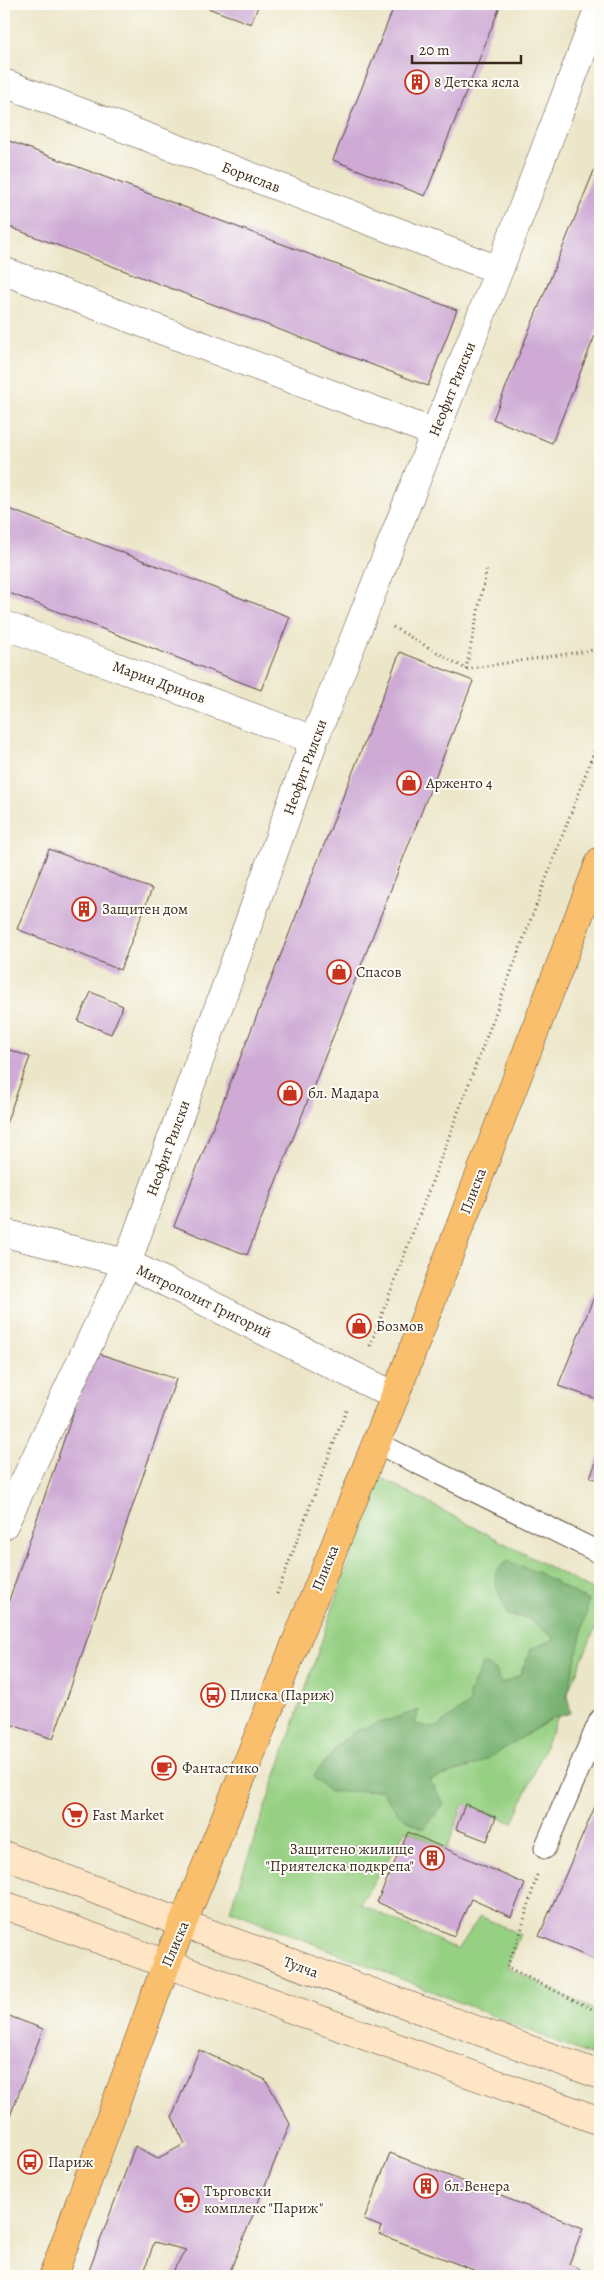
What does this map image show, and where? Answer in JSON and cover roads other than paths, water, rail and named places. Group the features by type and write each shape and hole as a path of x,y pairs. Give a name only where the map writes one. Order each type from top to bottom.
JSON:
{"main road":[{"name":"Плиска","path":"53,2276 166,1965 395,1396 600,861"},
{"name":"Тулча","path":"4,1855 184,1924 600,2075"},
{"path":"4,1905 600,2122"}],"street":[{"name":"Неофит Рилски","path":"4,1525 127,1263 314,740 499,270 600,5"},
{"name":"Борислав","path":"4,83 499,270"},
{"path":"4,271 434,433"},
{"name":"Марин Дринов","path":"4,625 314,740"},
{"name":"Митрополит Григорий","path":"4,1233 127,1263 395,1396"}],"lane":[{"path":"375,1442 600,1553"},
{"path":"545,1848 600,1720"}],"place":[{"name":"8 Детска ясла","path":"417,82"},
{"name":"Арженто 4","path":"409,783"},
{"name":"Защитен дом","path":"84,909"},
{"name":"Спасов","path":"339,972"},
{"name":"бл. Мадара","path":"290,1093"},
{"name":"Бозмов","path":"359,1326"},
{"name":"Плиска (Париж)","path":"213,1695"},
{"name":"Фантастико","path":"164,1768"},
{"name":"Fast Market","path":"75,1815"},
{"name":"Защитено жилище \"Приятелска подкрепа\"","path":"432,1858"},
{"name":"Париж","path":"30,2162"},
{"name":"бл.Венера","path":"426,2186"},
{"name":"Търговски комплекс \"Париж\"","path":"187,2200"}]}
